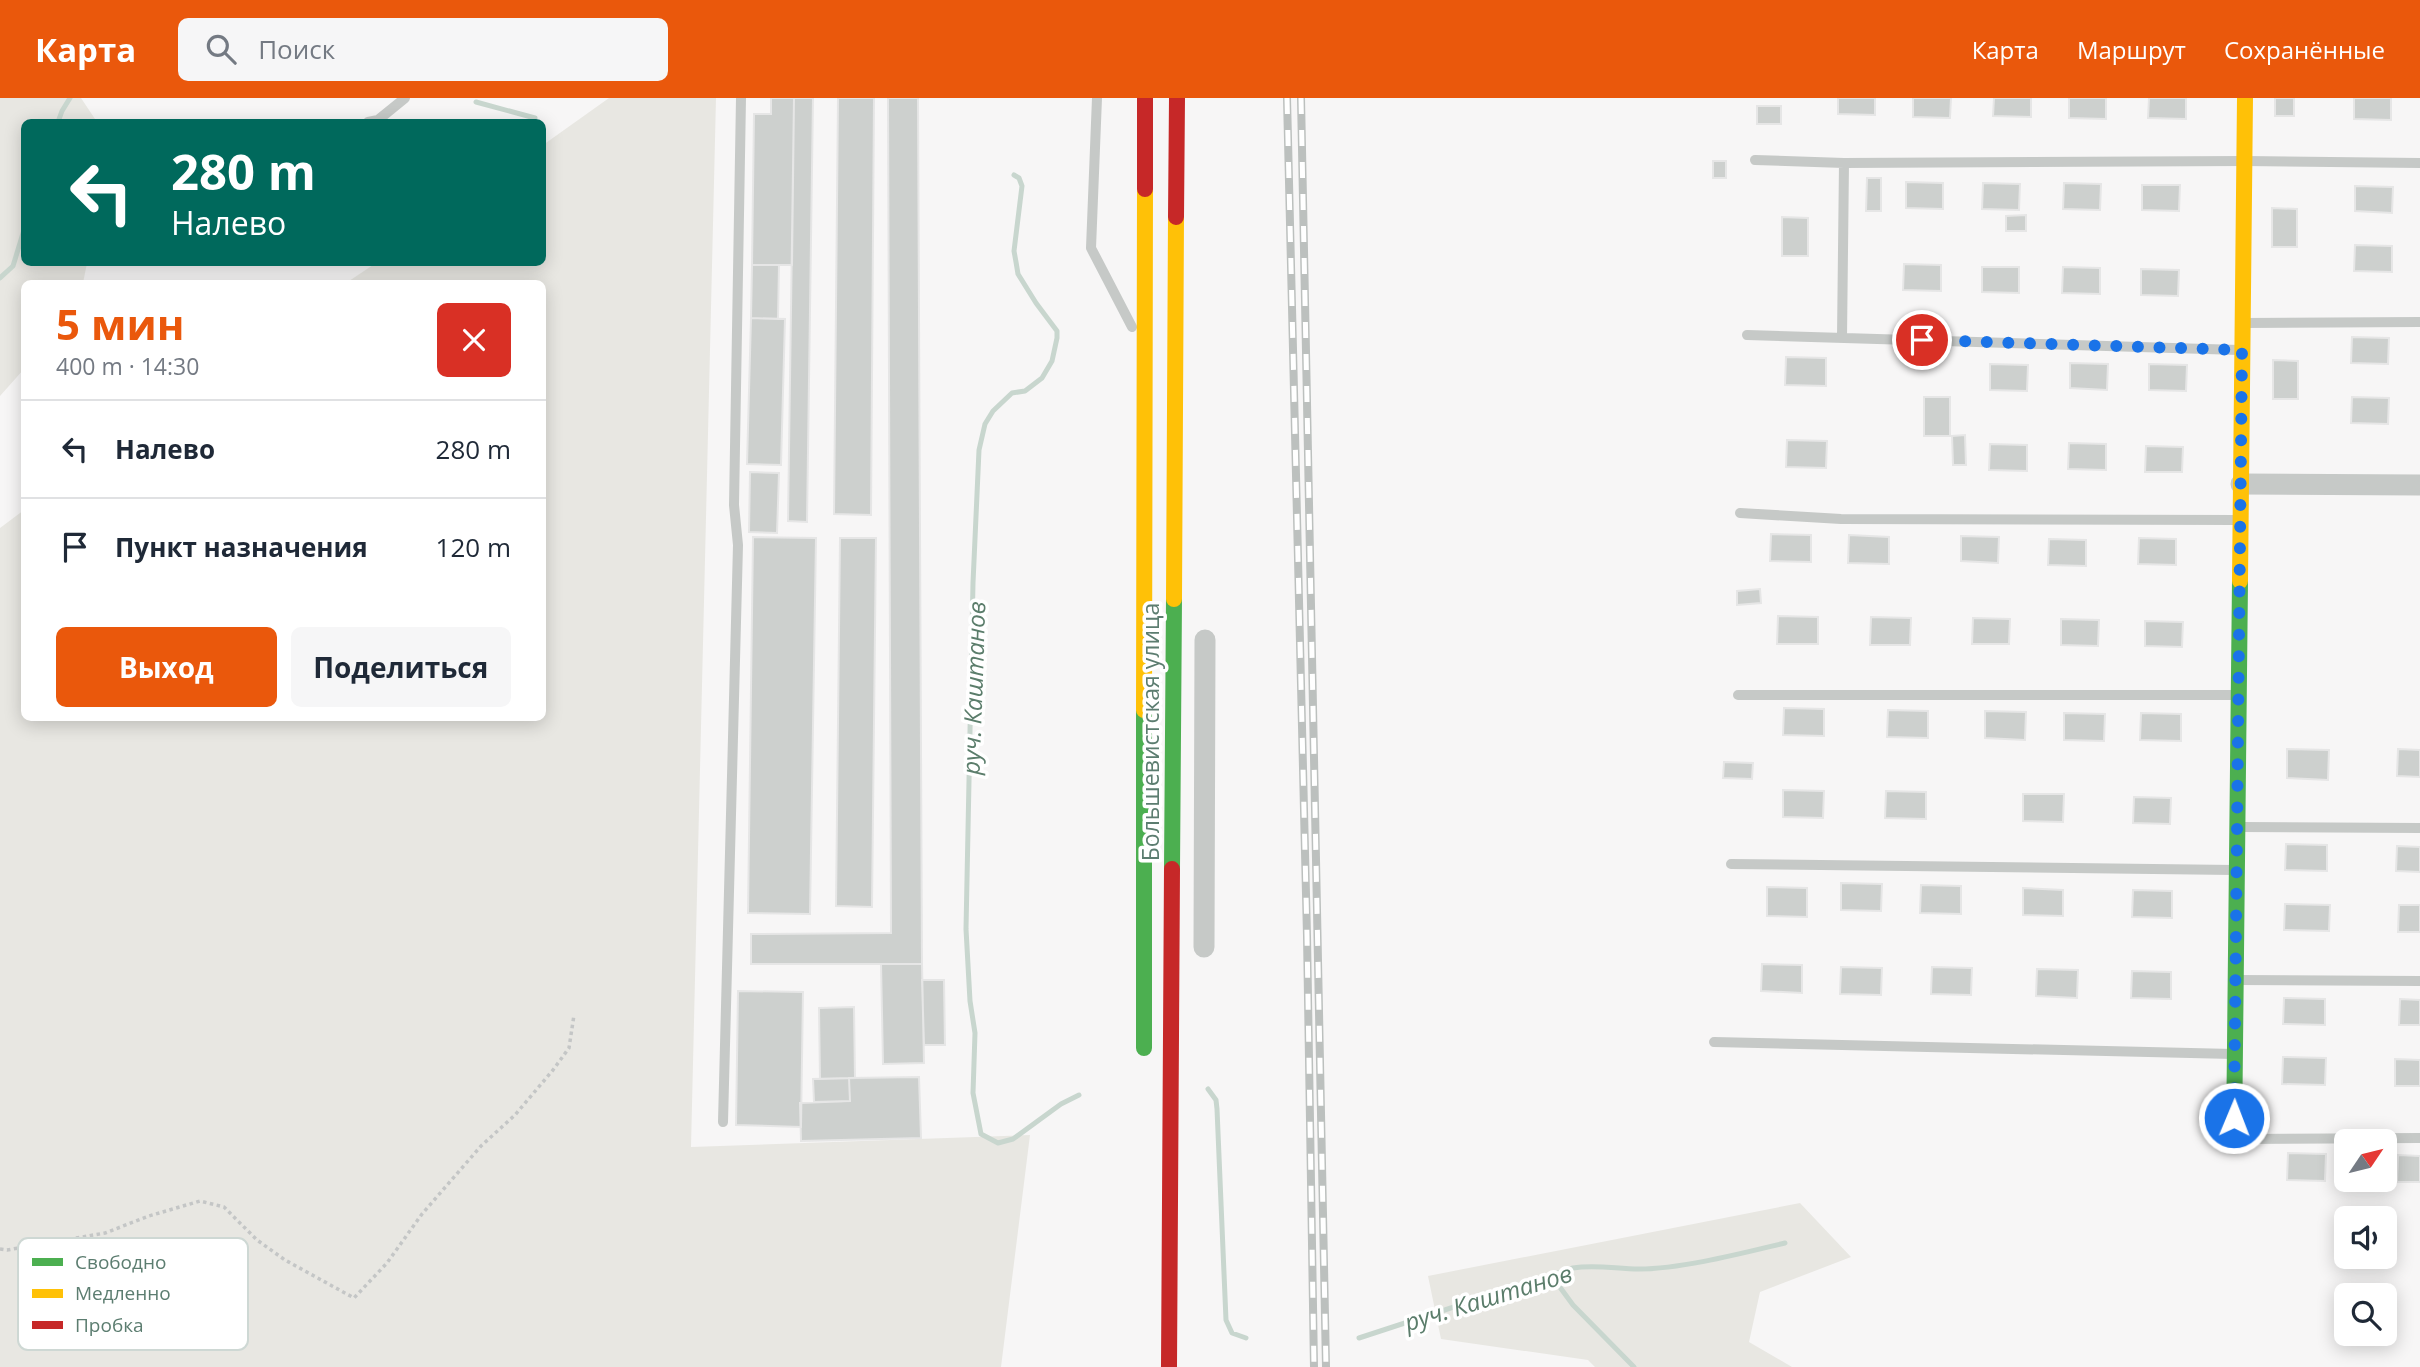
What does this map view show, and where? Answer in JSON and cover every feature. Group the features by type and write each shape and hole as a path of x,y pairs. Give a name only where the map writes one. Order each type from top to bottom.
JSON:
{"main road":[{"name":"Большевистская улица","path":"1144,1061 1145,98"},
{"name":"Большевистская улица","path":"1169,1367 1177,98"},
{"path":"2234,1139 2245,98"}],"street":[{"path":"2241,484 2420,485"},
{"path":"1204,947 1205,640"}],"lane":[{"path":"379,119 405,98"},
{"path":"723,1122 738,545 734,505 741,98"},
{"path":"1097,98 1091,248 1145,352"},
{"path":"1755,160 1844,163 2420,163"},
{"path":"1842,338 1844,163"},
{"path":"2242,323 2420,322"},
{"path":"1748,335 2242,350"},
{"path":"1740,513 1841,519 2240,520"},
{"path":"1738,695 2239,695"},
{"path":"2237,827 2420,828"},
{"path":"1731,864 2237,870"},
{"path":"2236,980 2420,981"},
{"path":"1714,1042 2235,1054"},
{"path":"2234,1139 2420,1138"}],"path":[{"path":"76,1238 105,1233 200,1201 224,1207 257,1240 285,1260 354,1298 387,1263 422,1214 481,1146 515,1115 553,1070 569,1048 574,1016"},
{"path":"0,1249 18,1248"}],"shaded area":[{"path":"0,98 81,98 95,119 21,119 21,266 86,266 84,280 21,280 21,372 0,396"},
{"path":"609,98 716,98 691,1147 1030,1135 1001,1367 0,1367 0,528 21,512 21,721 546,721 546,280 350,280 372,266 546,266 546,143"},
{"path":"1800,1203 1851,1257 1760,1292 1749,1342 1792,1367 1595,1367 1588,1360 1441,1339 1428,1276"}],"building":[{"path":"771,98 794,98 792,265 752,265 754,114 771,114"},
{"path":"794,98 813,98 807,522 788,521"},
{"path":"838,98 874,98 871,515 834,514"},
{"path":"888,98 918,98 922,964 751,964 751,934 891,933"},
{"path":"1838,98 1875,98 1875,115 1838,114"},
{"path":"1913,98 1951,98 1950,118 1913,117"},
{"path":"1994,98 2031,98 2031,117 1993,116"},
{"path":"2069,98 2106,98 2106,119 2069,118"},
{"path":"2149,98 2186,98 2186,119 2148,118"},
{"path":"2275,98 2294,98 2294,116 2275,116"},
{"path":"2354,98 2391,98 2391,120 2354,119"},
{"path":"1757,106 1781,106 1781,124 1757,124"},
{"path":"1713,161 1726,161 1726,178 1713,178"},
{"path":"1867,178 1881,178 1881,211 1866,211"},
{"path":"1906,182 1943,183 1943,209 1906,208"},
{"path":"1983,183 2020,184 2019,210 1982,209"},
{"path":"2064,183 2101,184 2100,210 2063,209"},
{"path":"2142,185 2180,185 2179,211 2142,210"},
{"path":"2355,186 2393,187 2392,213 2355,211"},
{"path":"2272,208 2297,209 2297,247 2272,247"},
{"path":"2026,215 2026,231 2006,231 2006,216"},
{"path":"1782,217 1808,218 1808,256 1782,256"},
{"path":"2355,245 2392,246 2392,272 2354,271"},
{"path":"1904,264 1941,265 1941,291 1903,290"},
{"path":"752,265 779,265 778,319 751,318"},
{"path":"1982,267 2019,267 2019,293 1982,292"},
{"path":"2063,267 2100,268 2100,294 2062,293"},
{"path":"2141,269 2179,270 2178,296 2141,295"},
{"path":"751,318 785,319 781,465 747,464"},
{"path":"2352,337 2389,338 2388,364 2351,363"},
{"path":"1786,357 1826,358 1826,386 1785,385"},
{"path":"2273,360 2298,361 2298,399 2273,399"},
{"path":"2070,363 2108,364 2107,390 2070,388"},
{"path":"1990,364 2028,365 2027,391 1990,390"},
{"path":"2149,364 2187,365 2186,391 2149,390"},
{"path":"1924,397 1950,397 1950,436 1924,436"},
{"path":"2352,397 2389,398 2388,424 2351,423"},
{"path":"1965,435 1966,465 1953,465 1952,436"},
{"path":"1787,440 1827,441 1826,468 1786,467"},
{"path":"2069,443 2106,444 2106,470 2068,469"},
{"path":"1990,444 2027,445 2027,471 1989,470"},
{"path":"2146,446 2183,447 2182,472 2145,472"},
{"path":"750,472 779,473 777,533 749,532"},
{"path":"1771,534 1811,535 1811,562 1770,561"},
{"path":"1849,535 1889,537 1889,564 1848,563"},
{"path":"1961,536 1999,537 1998,563 1961,561"},
{"path":"753,537 816,538 810,914 748,913"},
{"path":"840,538 876,538 872,907 836,906"},
{"path":"2139,538 2176,539 2176,565 2138,564"},
{"path":"2049,539 2086,540 2086,566 2048,565"},
{"path":"1760,589 1761,603 1737,605 1737,591"},
{"path":"1778,616 1818,617 1818,644 1777,644"},
{"path":"1871,617 1911,618 1910,645 1870,645"},
{"path":"1973,618 2010,619 2009,644 1972,644"},
{"path":"2061,619 2099,620 2098,646 2061,645"},
{"path":"2145,621 2183,622 2182,647 2145,646"},
{"path":"1784,708 1824,709 1824,736 1783,735"},
{"path":"1888,710 1928,711 1928,738 1887,737"},
{"path":"1985,711 2026,712 2025,740 1985,738"},
{"path":"2064,713 2105,714 2104,741 2064,740"},
{"path":"2141,713 2181,714 2181,741 2140,740"},
{"path":"2287,749 2329,750 2328,780 2287,778"},
{"path":"2398,749 2420,750 2420,777 2397,776"},
{"path":"1724,762 1753,763 1752,779 1723,778"},
{"path":"1783,790 1824,791 1823,818 1783,817"},
{"path":"1886,791 1926,792 1926,819 1885,818"},
{"path":"2023,794 2064,794 2063,822 2023,821"},
{"path":"2134,797 2171,798 2170,824 2133,823"},
{"path":"2286,844 2327,845 2327,871 2285,870"},
{"path":"2397,846 2420,847 2420,872 2396,871"},
{"path":"1841,883 1882,884 1881,911 1841,910"},
{"path":"1921,885 1961,886 1961,914 1920,913"},
{"path":"1767,887 1807,888 1807,917 1767,916"},
{"path":"2023,888 2063,890 2063,916 2023,915"},
{"path":"2133,890 2172,891 2172,918 2132,917"},
{"path":"2285,904 2330,905 2329,931 2284,930"},
{"path":"2399,905 2420,905 2420,932 2398,932"},
{"path":"881,964 922,964 924,1063 883,1064"},
{"path":"1762,964 1802,965 1802,993 1761,991"},
{"path":"1841,967 1882,968 1881,995 1840,994"},
{"path":"1932,967 1972,968 1971,995 1931,994"},
{"path":"2037,969 2078,970 2077,998 2036,996"},
{"path":"2132,971 2171,972 2171,999 2131,998"},
{"path":"922,980 944,980 945,1045 924,1045"},
{"path":"738,991 803,992 801,1127 736,1125"},
{"path":"2284,998 2325,999 2325,1025 2283,1024"},
{"path":"2400,999 2420,1000 2420,1025 2399,1025"},
{"path":"854,1007 855,1078 820,1079 819,1008"},
{"path":"2283,1057 2326,1058 2325,1085 2282,1084"},
{"path":"2395,1059 2420,1060 2420,1086 2395,1086"},
{"path":"919,1077 921,1138 801,1141 800,1103 850,1101 849,1078"},
{"path":"849,1078 850,1101 814,1102 813,1079"},
{"path":"2288,1153 2326,1154 2325,1181 2287,1180"},
{"path":"2398,1155 2420,1156 2420,1182 2398,1182"}],"waterway":[{"name":"руч. Каштанов","path":"59,119 70,98"},
{"path":"476,102 535,118"},
{"name":"руч. Каштанов","path":"1014,175 1019,178 1022,186 1014,251 1018,274 1057,331 1057,338 1052,361 1042,378 1025,391 1012,393 993,411 985,424 979,450 973,583 966,929 970,1001 975,1033 973,1093 981,1134 998,1143 1013,1139 1061,1104 1079,1095"},
{"name":"руч. Каштанов","path":"0,278 13,266 21,240"},
{"name":"руч. Каштанов","path":"1208,1089 1216,1100 1217,1109 1226,1320 1232,1333 1246,1338"},
{"name":"руч. Каштанов","path":"1359,1338 1573,1268 1639,1269 1674,1266 1785,1243"},
{"path":"1551,1275 1573,1305 1634,1367"}],"railway":[{"path":"1287,98 1307,936 1314,1367"},
{"path":"1301,98 1326,1367"}],"traffic: fast":[{"path":"2234,1139 2240,581"},
{"path":"1172,869 1174,599"},
{"path":"1144,710 1144,1048"}],"traffic: slow":[{"path":"2240,581 2245,98"},
{"path":"1144,710 1145,189"},
{"path":"1174,599 1176,217"}],"traffic: jam":[{"path":"1145,98 1145,189"},
{"path":"1176,217 1177,98"},
{"path":"1169,1367 1172,869"}],"route":[{"path":"1922,340 2242,350 2234,1118"}]}
